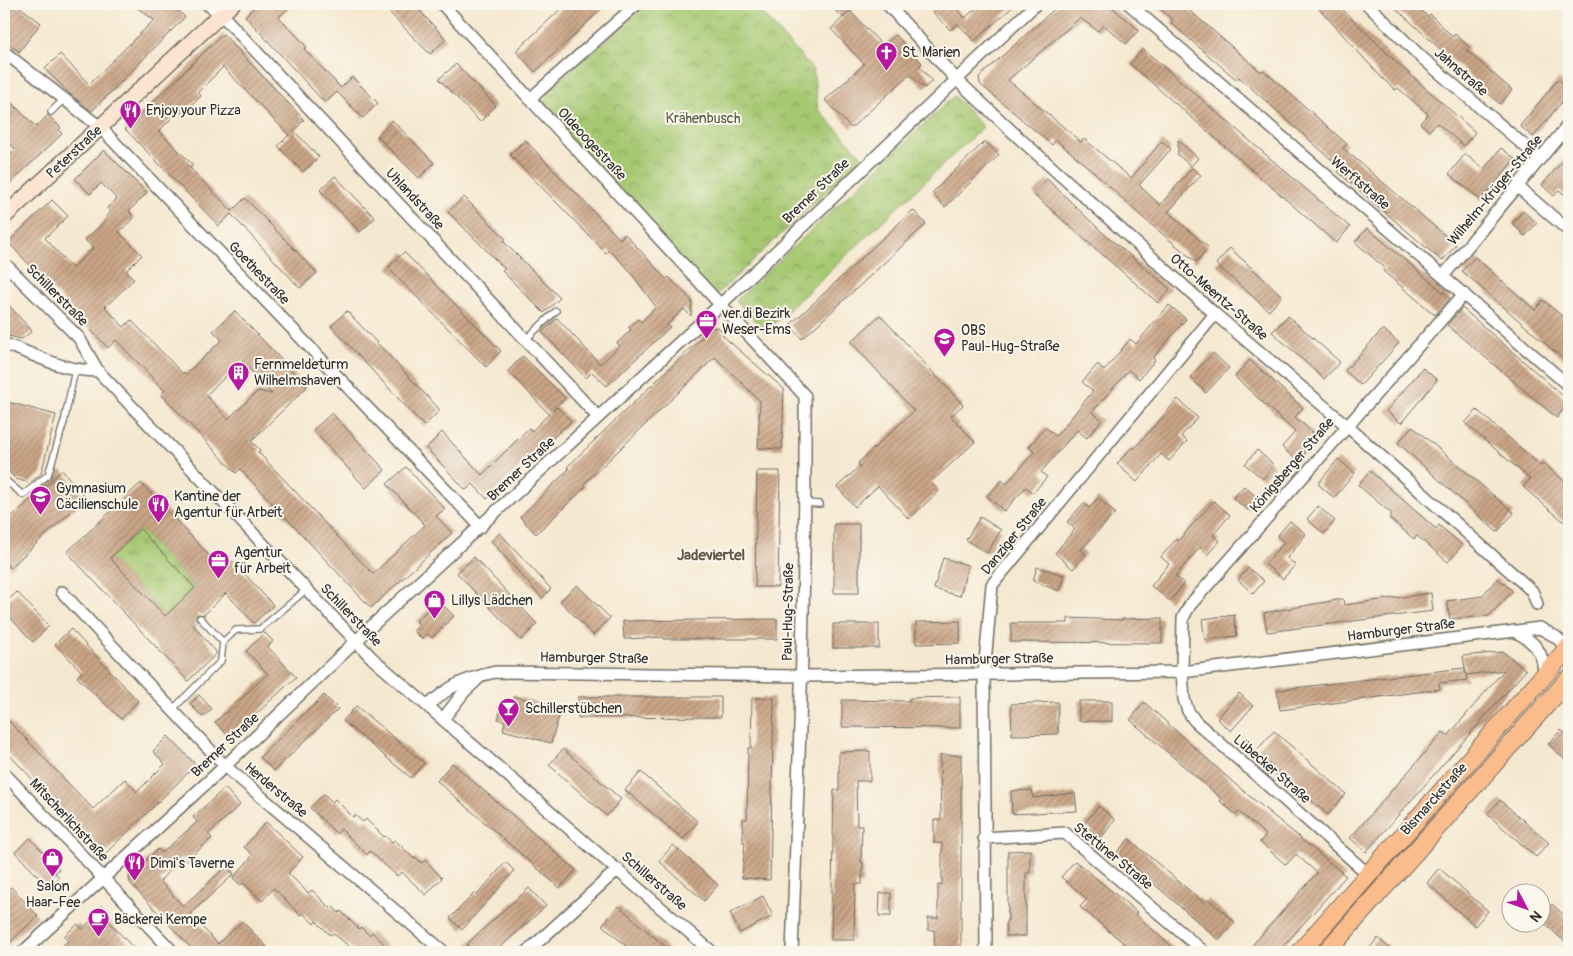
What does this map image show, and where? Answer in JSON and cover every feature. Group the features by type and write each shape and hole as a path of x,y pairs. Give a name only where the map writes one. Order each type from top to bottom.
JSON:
{"main road":[{"name":"Peterstraße","path":"4,218 226,9"},
{"name":"Bismarckstraße","path":"1300,952 1569,648"},
{"name":"Bismarckstraße","path":"1326,952 1568,678"}],"street":[{"name":"Uhlandstraße","path":"207,4 226,9 525,340 598,418"},
{"path":"530,99 637,4"},
{"name":"Otto-Meentz-Straße","path":"887,4 955,78 1215,314 1346,425 1532,591 1537,604"},
{"name":"Bremer Straße","path":"23,952 720,305 955,78 1036,4"},
{"name":"Werftstraße","path":"1129,4 1444,275 1569,386"},
{"name":"Jahnstraße","path":"1367,4 1420,56 1540,159"},
{"name":"Oldeoogestraße","path":"446,5 720,305"},
{"name":"Goethestraße","path":"4,52 100,127 481,527"},
{"name":"Wilhelm-Krüger-Straße","path":"1444,275 1517,186 1568,129"},
{"path":"1517,186 1569,231"},
{"name":"Schillerstraße","path":"4,263 78,338 98,371 355,642 712,952"},
{"name":"Königsberger Straße","path":"1182,672 1182,618 1190,606 1346,425 1464,294"},
{"name":"Paul-Hug-Straße","path":"720,305 805,396 806,503 802,676 792,952"},
{"name":"Danziger Straße","path":"986,952 984,674 992,585 1215,314"},
{"path":"4,344 27,352 48,364 75,370 98,371"},
{"name":"Herderstraße","path":"62,592 225,766 444,952"},
{"name":"Hamburger Straße","path":"428,706 444,691 457,683 495,672 802,676 1182,672 1540,628 1548,631 1569,648"},
{"path":"1514,631 1534,643 1539,649 1544,664 1544,675"},
{"name":"Lübecker Straße","path":"1182,672 1184,699 1188,712 1195,721 1368,874"},
{"path":"444,719 464,692 483,675"},
{"name":"Mitscherlichstraße","path":"4,773 173,952"},
{"name":"Stettiner Straße","path":"984,838 1064,833 1204,952"},
{"path":"527,952 618,869"}],"lane":[{"path":"51,112 64,98"},
{"path":"525,340 556,311"},
{"path":"4,479 24,495 48,476 64,422 75,370"},
{"path":"806,503 820,504"},
{"path":"222,642 236,630 260,629 306,590"},
{"path":"172,710 222,661 222,642 200,618"}],"green space":[{"name":"Krähenbusch","path":"648,4 754,4 813,70 818,109 863,157 713,298 542,110 548,90"},
{"path":"954,96 983,127 765,332 736,301"},
{"path":"140,529 195,588 165,616 110,558"}],"building":[{"path":"4,4 16,4 41,23 19,52 4,40"},
{"path":"132,4 171,4 185,17 92,111 70,94 45,69 60,54 89,84 154,20"},
{"path":"258,4 293,4 279,17 307,47 304,49 341,88 352,77 378,103 363,118 337,92 325,103 245,16"},
{"path":"381,4 425,4 419,10 446,39 430,54"},
{"path":"566,4 607,4 535,72 516,51"},
{"path":"829,4 857,4 843,18"},
{"path":"925,4 952,4 965,18 981,4 1016,4 974,41 958,24 950,30"},
{"path":"1060,4 1108,4 1139,30 1126,44 1104,25 1098,31 1080,18 1008,80 1081,142 1084,139 1131,178 1162,141 1171,149 1139,185 1160,205 1192,168 1201,175 1168,212 1208,247 1196,262 1056,140 1052,145 980,84 979,77"},
{"path":"1154,4 1182,4 1261,72 1263,70 1286,90 1347,144 1343,148 1456,245 1442,261 1338,172 1341,168 1239,77 1237,80 1171,23 1173,20"},
{"path":"1315,4 1337,4 1396,62 1475,132 1464,146 1437,123 1429,131 1420,123 1428,114 1398,88 1395,90 1382,78"},
{"path":"1391,4 1415,4 1428,17 1430,14 1453,37 1455,34 1469,47 1466,50 1512,90 1500,104"},
{"path":"850,11 883,46 896,35 922,63 919,66 932,81 924,88 910,74 851,128 825,100 864,64 831,29"},
{"path":"223,34 304,120 294,131 319,157 303,172 278,146 289,135 223,67 198,92 201,96 182,114 179,111 159,131 193,165 190,168 232,211 245,198 317,273 300,288 231,214 219,226 125,129"},
{"path":"1143,49 1350,227 1336,243 1130,64"},
{"path":"456,64 496,106 480,122 439,79"},
{"path":"1558,79 1569,88 1569,93 1533,137 1520,126"},
{"path":"4,95 36,127 48,115 61,128 59,130 62,134 4,189 4,160 15,149 4,138"},
{"path":"392,120 434,163 419,178 377,136"},
{"path":"525,140 620,239 625,234 666,279 669,277 692,301 691,316 684,309 667,325 670,327 607,386 592,372 586,378 542,332 557,318 600,364 620,346 617,343 631,330 629,327 638,319 641,322 656,307 629,270 609,250 606,253 510,155"},
{"path":"1178,140 1198,158 1191,166 1178,155"},
{"path":"985,141 999,155 945,207 932,193"},
{"path":"1501,148 1515,159 1481,200 1449,174 1465,154 1484,169"},
{"path":"104,150 147,193 129,211 134,218 119,232 142,255 126,271 134,279 105,307 124,327 131,320 183,374 184,372 186,374 222,340 213,331 235,311 307,387 251,441 260,450 258,452 373,574 425,525 387,484 406,467 445,509 436,516 452,533 371,608 240,469 236,473 161,394 165,391 116,340 108,348 8,242 52,200 68,216 45,238 72,268 93,248 85,240 107,219 106,217 111,212 107,208 117,199 101,183 90,194 75,179","holes":["242,361 272,394 258,391 228,419 206,395"]},
{"path":"1569,154 1569,198 1559,190 1554,196 1542,185"},
{"path":"335,176 375,218 360,232 320,190"},
{"path":"1047,179 1102,232 1170,289 1158,303 1033,194"},
{"path":"464,197 506,239 503,241 560,298 544,313 502,271 505,269 448,212"},
{"path":"913,210 926,224 802,339 790,325"},
{"path":"1523,211 1537,223 1525,236 1512,223"},
{"path":"1367,228 1450,298 1435,315 1383,271 1385,268 1355,242"},
{"path":"1230,248 1282,296 1269,311 1216,264"},
{"path":"404,252 501,351 486,367 388,268"},
{"path":"1475,257 1535,310 1543,300 1569,322 1569,364 1462,271"},
{"path":"4,300 32,331 22,339 4,335"},
{"path":"1169,305 1186,319 1153,358 1155,360 1139,379 1129,370 1092,412 1102,420 1087,438 1077,430 1041,472 1047,477 1033,493 1026,487 1004,511 987,496 1002,480 1006,484 1034,452 1029,447 1045,427 1056,436 1093,391 1082,382 1098,364 1104,371 1130,339 1136,344"},
{"path":"1462,308 1569,401 1557,418 1447,325"},
{"path":"347,311 440,410 424,426 331,326"},
{"path":"880,315 963,405 951,416 975,442 931,482 939,491 909,519 878,486 855,507 837,487 860,466 858,463 914,411 851,342"},
{"path":"1288,316 1340,362 1324,379 1272,332"},
{"path":"718,327 723,332 723,336 784,389 782,449 758,448 760,401 715,357 584,484 586,486 536,534 520,517 569,469 567,467 654,383 712,328"},
{"path":"1383,329 1399,343 1361,385 1345,371"},
{"path":"1213,353 1229,368 1206,393 1190,377"},
{"path":"523,356 565,398 553,410 557,407 571,421 487,499 473,484 466,490 426,448 442,432 482,475 529,428 532,431 549,414 508,371"},
{"path":"1250,360 1303,408 1295,417 1318,437 1298,461 1282,447 1295,432 1235,377"},
{"path":"1423,368 1437,380 1401,423 1386,411"},
{"path":"1178,399 1198,418 1181,436 1187,441 1169,461 1161,454 1137,482 1117,464 1132,447 1134,449"},
{"path":"4,401 56,415 41,474 30,483 16,479 4,467"},
{"path":"1477,410 1541,466 1543,463 1569,485 1569,526 1523,487 1530,479 1465,423"},
{"path":"332,413 385,470 366,488 313,430"},
{"path":"1412,426 1514,513 1497,532 1398,443"},
{"path":"1257,450 1274,465 1263,479 1245,464"},
{"path":"1338,459 1355,473 1334,498 1318,484"},
{"path":"62,470 86,498 10,568 4,561 4,524"},
{"path":"757,471 780,471 778,587 755,587"},
{"path":"1370,471 1436,529 1439,525 1462,545 1448,562 1417,536 1414,539 1389,518 1392,514 1358,485"},
{"name":"Agentur für Arbeit","path":"141,483 223,570 233,561 273,605 254,623 226,593 204,615 197,614 197,621 193,625 217,653 188,681 67,552","holes":["140,529 195,588 165,616 110,558"]},
{"path":"1244,486 1258,498 1248,510 1233,498"},
{"path":"1098,498 1115,513 1081,550 1086,554 1073,569 1055,553 1075,529 1067,522 1084,503 1089,508"},
{"path":"1214,501 1230,515 1213,535 1220,541 1207,555 1200,547 1175,576 1184,583 1170,601 1151,586 1169,564 1161,557"},
{"path":"1318,506 1335,521 1324,534 1307,519"},
{"path":"980,517 1001,530 987,553 966,540"},
{"path":"1290,521 1306,534 1287,558 1295,565 1283,579 1265,564 1284,542 1277,536"},
{"path":"834,524 859,524 859,593 834,593"},
{"path":"500,533 551,589 542,598 491,541"},
{"path":"474,557 537,624 521,640 457,573"},
{"path":"943,558 968,565 960,596 934,589"},
{"path":"1037,567 1064,575 1059,591 1033,581"},
{"path":"1248,568 1264,581 1253,594 1238,580"},
{"path":"1497,578 1513,591 1489,616 1450,619 1447,601 1482,596"},
{"path":"577,585 610,618 593,635 560,601"},
{"path":"17,592 49,626 33,642 4,611 4,604"},
{"path":"1431,593 1433,611 1267,632 1264,613 1343,599 1344,605"},
{"name":"Lillys Lädchen","path":"438,600 454,616 432,638 427,634 422,639 414,631 420,625 416,621"},
{"path":"1235,615 1237,636 1205,640 1202,619"},
{"path":"1068,618 1122,620 1162,618 1162,643 1011,642 1011,623 1068,623"},
{"path":"777,619 777,639 664,639 664,637 624,639 623,621"},
{"path":"960,621 960,643 916,644 916,622"},
{"path":"833,624 879,624 879,648 833,648"},
{"path":"71,629 138,701 121,719 77,677 82,672 55,644"},
{"path":"265,633 273,641 268,647 296,677 230,738 215,722 268,674 246,651"},
{"path":"1503,652 1526,670 1366,852 1350,838 1443,732 1448,736 1504,670 1466,675 1467,680 1439,683 1440,689 1280,710 1277,690 1464,668 1466,674 1463,656"},
{"path":"1239,693 1253,706 1231,731 1217,719"},
{"path":"199,695 212,709 203,717 190,704"},
{"path":"324,695 338,709 274,771 260,757"},
{"path":"514,696 561,709 551,743 503,730 505,721 498,719 504,700 512,702"},
{"path":"578,697 721,697 721,717 578,718"},
{"path":"960,697 960,728 842,727 842,700 909,701 909,698"},
{"path":"752,698 774,698 770,880 742,878 745,842 743,842 743,819 747,819 748,748 751,748"},
{"path":"1079,701 1112,701 1112,721 1079,721"},
{"path":"1058,702 1058,734 1012,735 1011,704"},
{"path":"1144,702 1235,784 1346,876 1278,952 1246,952 1317,873 1296,854 1286,865 1260,842 1266,835 1239,812 1236,815 1220,801 1222,799 1130,720"},
{"path":"356,706 424,763 411,778 343,721"},
{"path":"4,716 93,809 125,779 137,792 165,764 153,751 168,736 196,765 104,855 4,749"},
{"path":"1561,730 1569,737 1569,763 1548,744"},
{"path":"1274,731 1346,794 1328,815 1255,752"},
{"path":"563,749 621,799 607,816 549,765"},
{"path":"870,751 870,781 856,781 857,826 862,826 861,862 863,862 862,884 855,884 854,940 831,940 834,790 839,790 839,752"},
{"path":"940,755 961,755 961,952 935,952 934,930 928,930 928,918 938,918 938,885 942,885 942,843 934,843 934,820 941,820"},
{"path":"452,763 576,870 560,888 437,781"},
{"path":"641,772 698,822 683,839 625,790"},
{"path":"225,788 240,805 208,834 212,838 186,861 182,857 160,881 183,906 227,866 234,874 190,914 218,944 242,921 272,952 195,952 130,883 129,876 158,849 162,853 197,822 193,817"},
{"path":"1032,790 1033,798 1075,793 1077,811 1012,814 1011,791"},
{"path":"324,794 332,802 335,799 353,817 355,815 363,822 366,819 384,837 392,842 395,840 414,859 415,857 422,863 425,860 442,878 426,895 402,872 397,876 370,851 367,855 341,829 337,834 310,808"},
{"path":"1500,800 1549,843 1536,857 1487,814"},
{"path":"1099,806 1115,820 1101,838 1084,824"},
{"path":"266,822 303,857 288,873 308,893 312,890 330,908 332,906 339,913 341,911 359,929 361,927 369,935 372,932 392,952 356,952 333,933 330,935 316,921 314,924 303,913 300,915 274,888 262,901 243,883 241,885 233,878 253,855 244,847"},
{"path":"30,838 59,869 55,873 59,877 48,887 15,852"},
{"path":"1129,839 1204,903 1208,899 1235,922 1219,940 1117,852"},
{"path":"673,845 718,885 704,901 659,861"},
{"path":"1030,850 1030,873 1026,873 1026,936 1006,936 1006,921 1008,921 1008,851"},
{"path":"1075,861 1137,912 1135,914 1178,952 1119,952 1126,945 1080,907 1087,899 1061,877"},
{"path":"506,862 514,871 462,930 450,918 475,893 477,895"},
{"path":"1439,868 1488,911 1475,926 1427,883"},
{"path":"11,887 38,916 4,948 4,894"},
{"path":"529,888 546,906 495,952 474,952 467,945 471,940"},
{"path":"880,893 891,893 891,916 879,916"},
{"path":"763,896 773,916 740,933 730,913"},
{"path":"1552,904 1569,920 1569,945 1550,929 1550,906"},
{"path":"619,906 672,952 633,952 602,925"},
{"path":"100,912 137,952 55,952 68,941 64,936 78,924 82,929"},
{"path":"1378,938 1394,952 1366,952"}],"place":[{"name":"St. Marien","path":"886,71"},
{"name":"Enjoy your Pizza","path":"130,129"},
{"name":"ver.di Bezirk Weser-Ems","path":"706,340"},
{"name":"OBS Paul-Hug-Straße","path":"945,357"},
{"name":"Fernmeldeturm Wilhelmshaven","path":"238,391"},
{"name":"Gymnasium Cäcilienschule","path":"40,515"},
{"name":"Kantine der Agentur für Arbeit","path":"158,523"},
{"name":"Agentur für Arbeit","path":"218,579"},
{"name":"Lillys Lädchen","path":"435,619"},
{"name":"Schillerstübchen","path":"509,727"},
{"name":"Salon Haar-Fee","path":"53,877"},
{"name":"Dimi's Taverne","path":"134,882"},
{"name":"Bäckerei Kempe","path":"98,938"}],"district":[{"name":"Jadeviertel","path":"711,555"}]}
